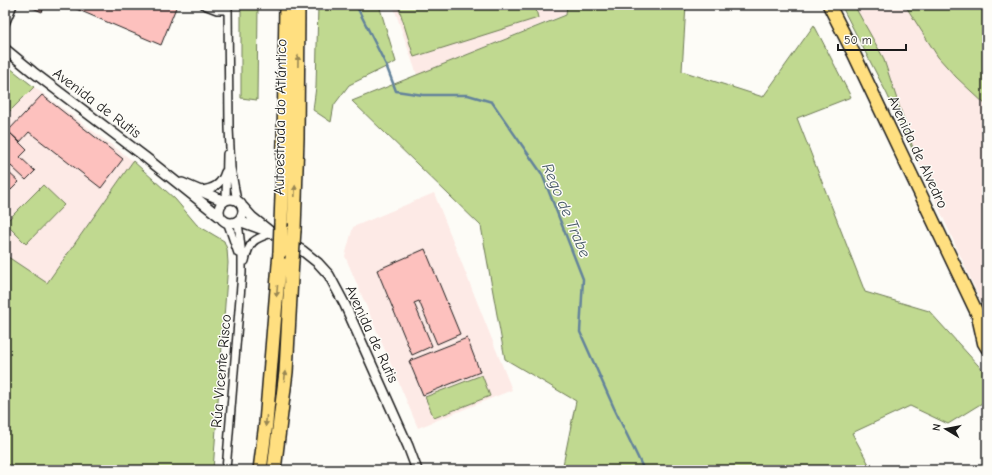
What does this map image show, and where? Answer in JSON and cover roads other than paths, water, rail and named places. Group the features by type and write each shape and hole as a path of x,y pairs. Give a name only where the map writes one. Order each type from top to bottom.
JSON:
{"highway":[{"name":"Autoestrada do Atlántico","path":"260,470 266,423 280,252 284,142 286,5"},
{"name":"Autoestrada do Atlántico","path":"274,470 286,372 294,230 297,138 298,5"},
{"name":"Avenida de Alvedro","path":"829,5 854,54 977,313 984,343 987,348"},
{"name":"Avenida de Alvedro","path":"977,313 987,325"}],"street":[{"path":"5,24 13,5"},
{"path":"204,5 217,10 228,8 229,128 232,168 243,215 235,222 222,220 220,217 219,208 225,200 229,128"},
{"name":"Avenida de Rutis","path":"5,50 220,217"},
{"path":"200,190 211,189 218,185 223,180 226,168"},
{"name":"Avenida de Rutis","path":"173,179 225,200"},
{"path":"225,200 232,199 240,204"},
{"name":"Avenida de Rutis","path":"240,204 252,218 272,233 303,251 318,263 329,275 345,305 408,446 417,470"},
{"name":"Avenida de Rutis","path":"235,222 272,233"},
{"name":"Rúa Vicente Risco","path":"226,470 242,273 236,245 235,222"},
{"path":"242,273 250,245 257,238 272,233"}],"waterway":[{"name":"Rego de Trabe","path":"356,5 386,65 396,91 423,95 468,95 492,102 542,174 583,279 580,332 644,470"}]}
